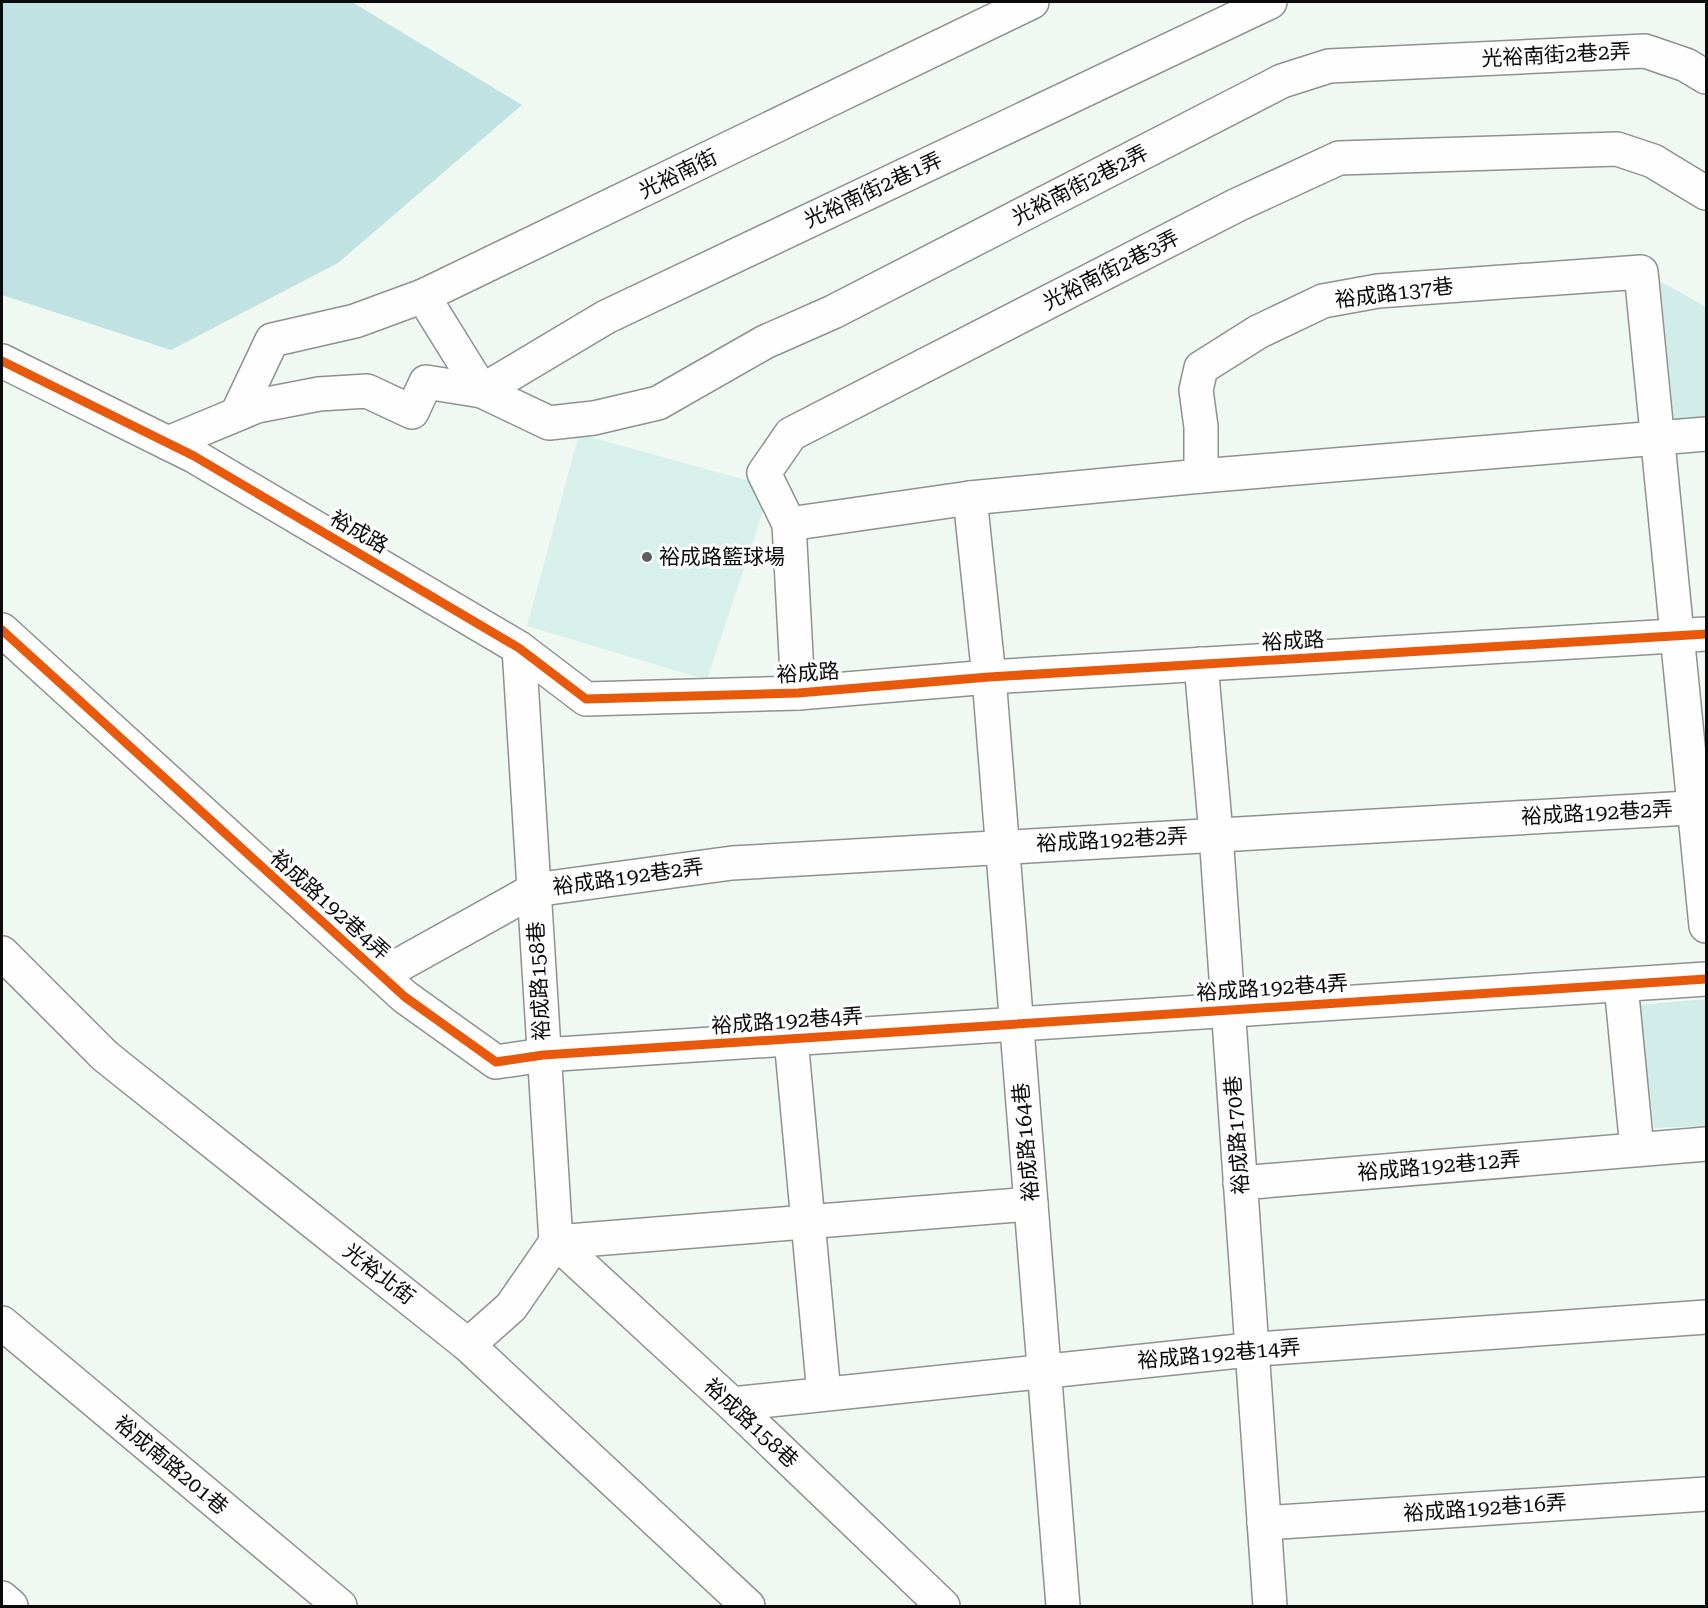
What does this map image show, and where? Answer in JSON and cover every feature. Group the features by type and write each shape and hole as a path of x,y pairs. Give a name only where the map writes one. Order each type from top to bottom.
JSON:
{"street":[{"name":"光裕南街","path":"237,414 272,340 355,321 423,296 1032,2"},
{"name":"光裕南街2巷1弄","path":"482,391 606,317 1270,2"},
{"name":"光裕南街2巷2弄","path":"237,414 256,406 319,394 367,391 412,412 426,382 482,391 549,423 594,418 658,403 765,342 833,312 1282,81 1329,66 1645,51 1686,65 1707,77"},
{"name":"光裕南街2巷3弄","path":"798,693 789,524 764,473 791,434 1237,205 1339,158 1617,149 1653,161 1707,193"},
{"name":"裕成路137巷","path":"1201,476 1202,427 1196,390 1201,368 1258,332 1323,301 1378,291 1641,272 1656,436"},
{"path":"423,296 482,391"},
{"name":"裕成路","path":"2,361 168,443 519,648 586,699 798,693 989,677 1692,635"},
{"path":"168,443 237,414"},
{"path":"789,524 970,498 1656,436 1707,434"},
{"path":"1656,436 1692,635 1707,926"},
{"name":"裕成路164巷","path":"970,498 989,677 1063,1606"},
{"name":"裕成路192巷4弄","path":"2,630 405,997 496,1062 543,1055 1228,1008 1707,979"},
{"name":"裕成路158巷","path":"519,648 556,1242 732,1404 943,1606"},
{"name":"裕成路170巷","path":"1201,664 1216,834 1270,1606"},
{"name":"裕成路192巷2弄","path":"534,890 732,863 1700,807"},
{"path":"381,975 534,890"},
{"name":"光裕北街","path":"2,953 105,1056 468,1345 748,1606"},
{"path":"1621,986 1637,1149"},
{"path":"791,1039 824,1394"},
{"name":"裕成路192巷12弄","path":"1240,1183 1707,1144"},
{"path":"468,1345 511,1307 556,1242 1031,1204"},
{"name":"裕成路192巷14弄","path":"732,1404 1252,1350 1707,1317"},
{"name":"裕成南路201巷","path":"2,1323 340,1606"},
{"name":"裕成路192巷16弄","path":"1264,1523 1707,1494"},
{"path":"2,1598 12,1606"}],"shaded area":[{"path":"2,2 352,2 522,105 338,263 171,350 2,295"},
{"path":"1660,281 1706,307 1706,419 1674,421"},
{"name":"裕成路籃球場","path":"579,434 771,487 707,680 527,626"},
{"path":"1706,999 1706,1126 1654,1128 1639,1005"}],"cycle path":[{"path":"2,361 194,456 519,648 586,699 798,693 989,677 1706,634"},
{"path":"2,630 405,997 496,1062 543,1055 1706,979"}],"place":[{"name":"裕成路籃球場","path":"647,557"}]}
